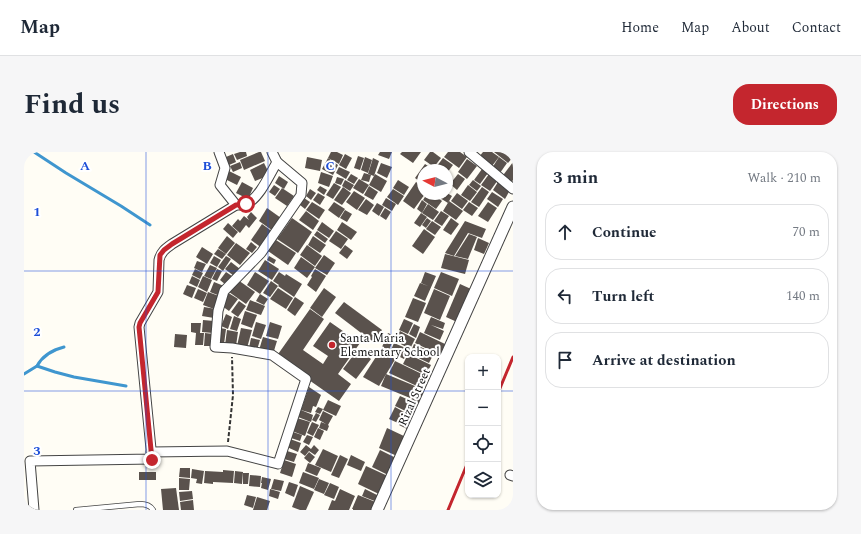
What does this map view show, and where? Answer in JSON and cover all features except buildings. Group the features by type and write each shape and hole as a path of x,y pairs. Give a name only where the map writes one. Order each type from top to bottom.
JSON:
{"street":[{"path":"218,152 224,168 220,185 236,205"},
{"path":"152,452 226,451 278,464 306,379 272,355 232,348 215,348 218,311 224,291 261,253 301,195 302,183 277,162 272,152"},
{"path":"469,152 513,189"},
{"path":"34,510 30,461 152,460 139,327 158,292 160,255 172,244 236,205 246,204 255,198 277,162"},
{"name":"Rizal Street","path":"377,510 513,207"}],"lane":[{"path":"76,510 140,504 146,504 154,510"}],"path":[{"path":"226,451 233,395 232,348"}],"waterway":[{"path":"34,152 150,225"},
{"path":"37,366 48,354 64,347"},
{"path":"24,374 37,366 74,377 126,386"}],"railway":[{"path":"499,390 513,357"},
{"path":"448,510 465,469"}],"place":[{"name":"Santa Maria Elementary School","path":"332,345"}],"route":[{"path":"152,460 139,327 158,292 160,255 172,244 236,205 246,204"}]}
